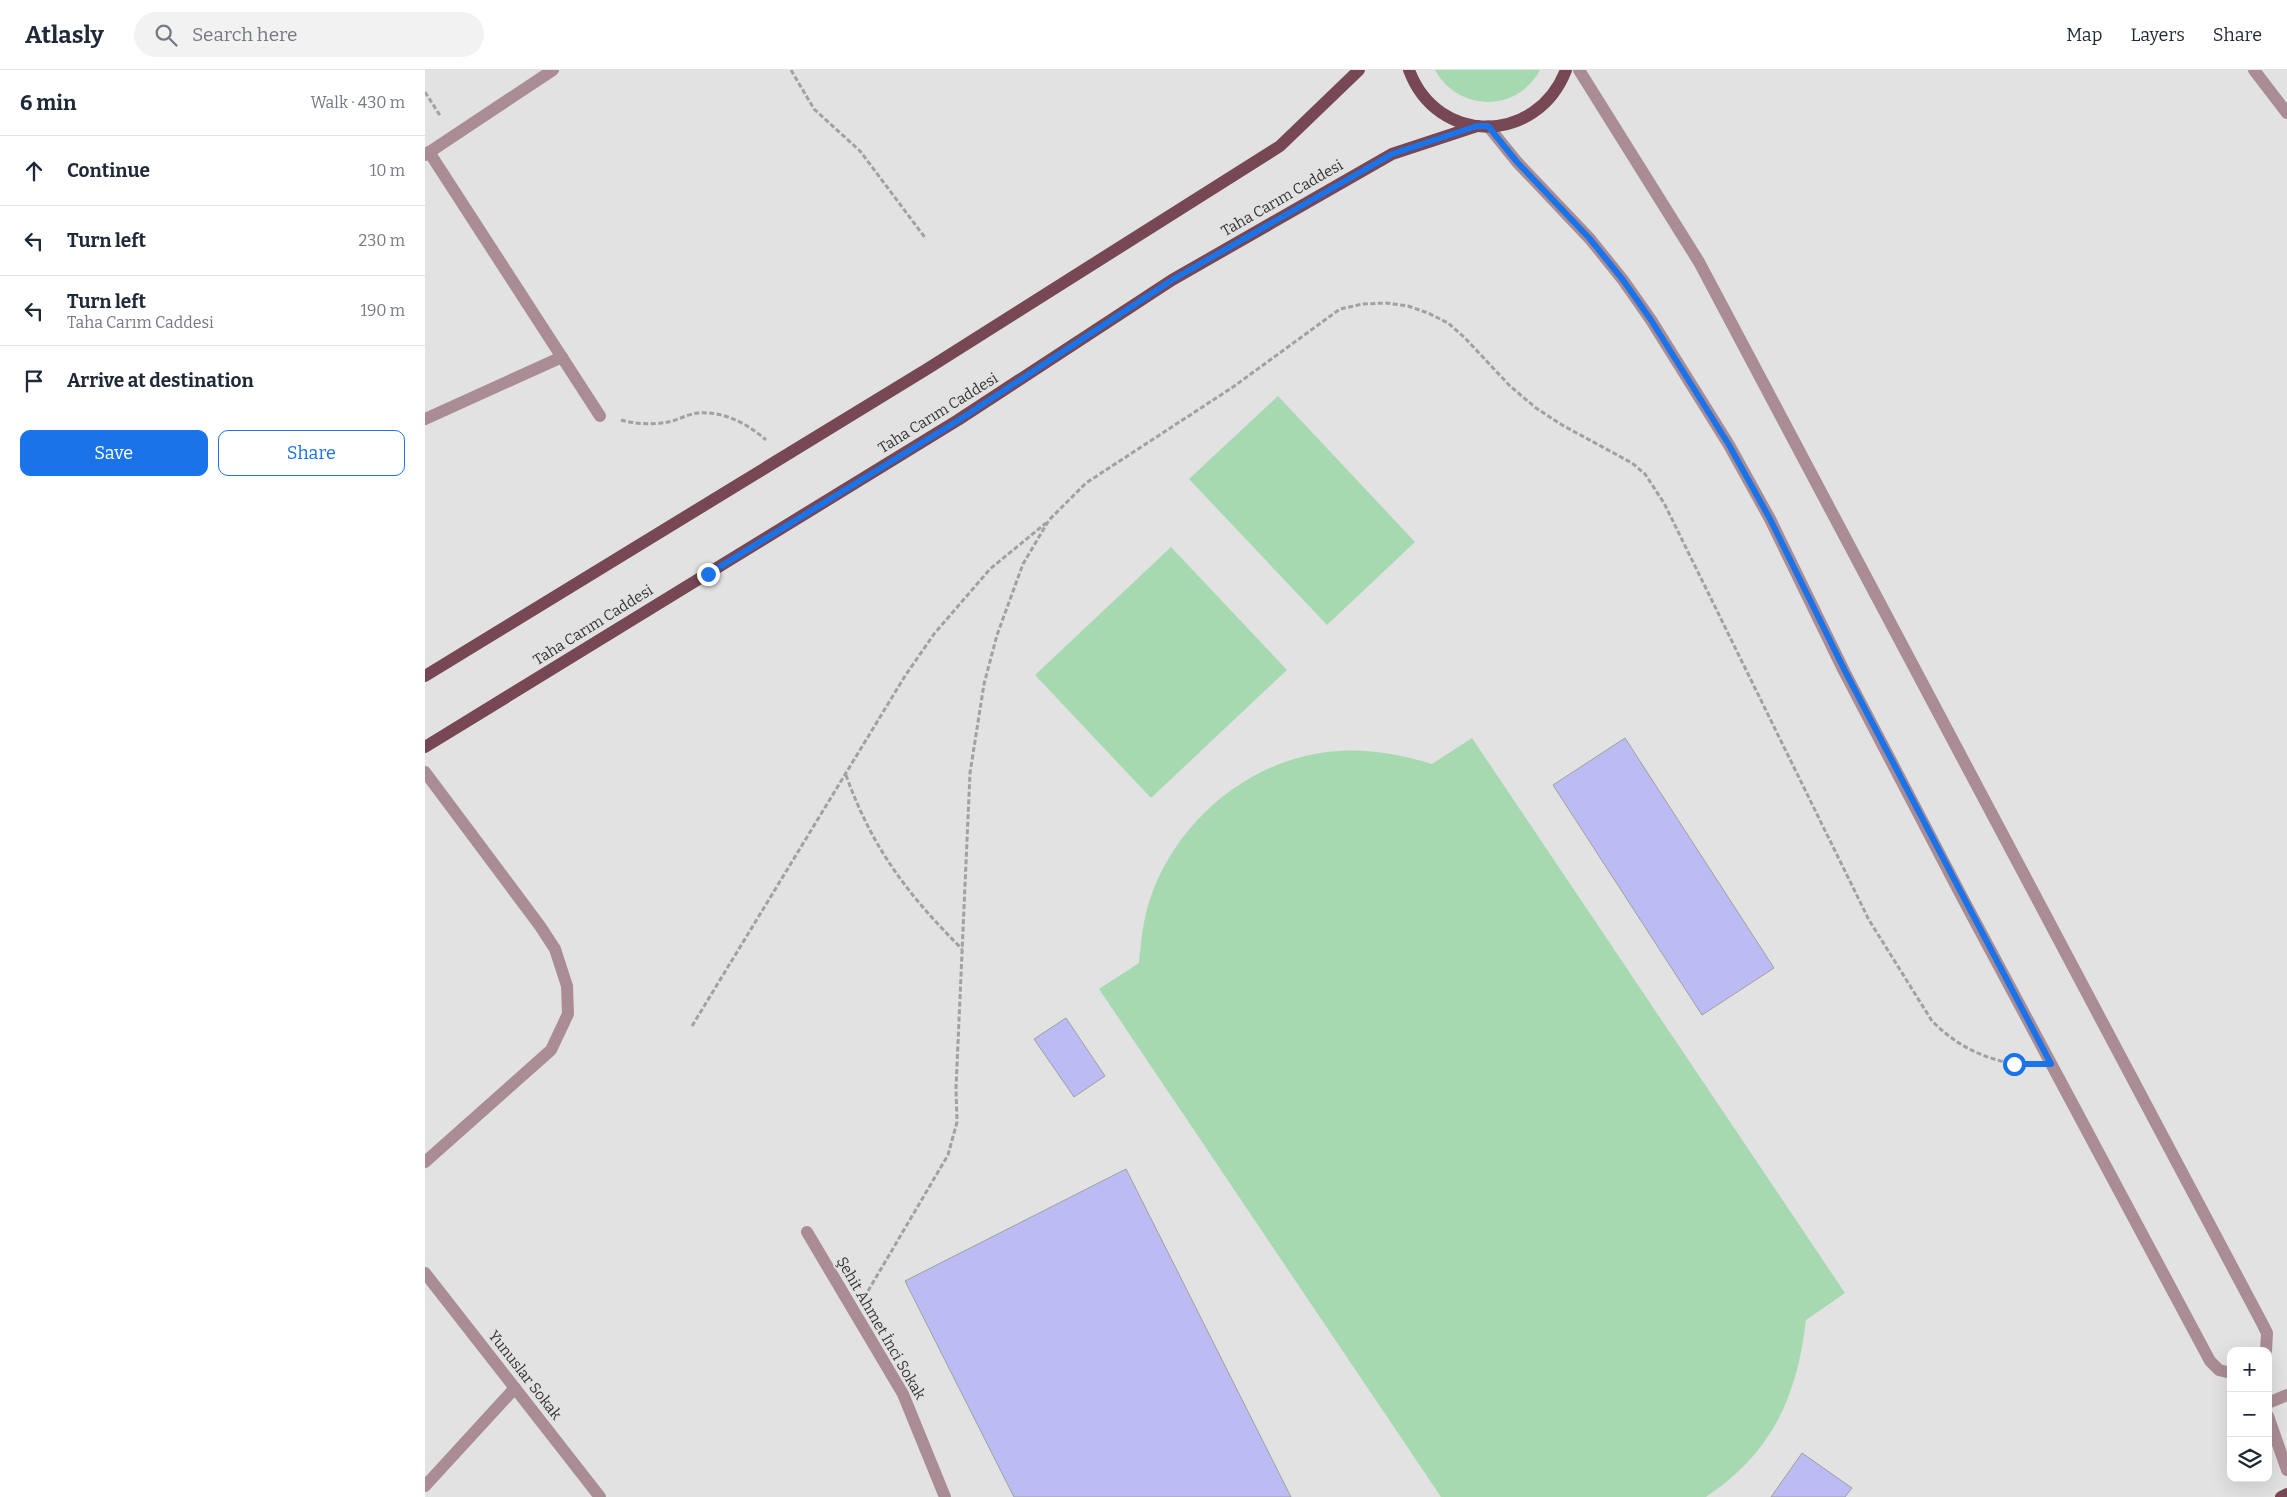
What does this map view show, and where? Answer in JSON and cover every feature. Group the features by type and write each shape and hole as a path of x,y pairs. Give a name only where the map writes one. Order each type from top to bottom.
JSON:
{"main road":[{"path":"425,676 781,458 1281,146 1359,70"},
{"path":"1409,70 1413,82 1425,99 1439,112 1460,122 1482,126 1517,122 1535,113 1549,100 1561,83 1566,70"},
{"name":"Taha Carım Caddesi","path":"425,748 959,420 1172,280 1392,154 1482,126"},
{"path":"2281,1497 2287,1494"}],"street":[{"path":"553,70 427,154 600,416"},
{"path":"1579,70 1699,262 2262,1323 2267,1333 2266,1347"},
{"path":"2254,70 2287,114"},
{"path":"1482,126 1590,239 1623,280 1651,320 1729,445 1770,519 1845,671 2209,1361 2219,1370 2227,1373"},
{"path":"425,419 562,357"},
{"path":"425,772 540,926 558,956 567,986 568,1014 551,1050 425,1162"},
{"name":"Şehit Ahmet İnci Sokak","path":"807,1232 903,1394 945,1497"},
{"name":"Yunuslar Sokak","path":"425,1273 600,1497"},
{"path":"425,1486 515,1388"},
{"path":"2272,1401 2287,1395"},
{"path":"2272,1427 2287,1470"}],"path":[{"path":"791,70 814,108 860,151 926,239"},
{"path":"425,92 454,136"},
{"path":"692,1026 905,676 940,628 990,569 1049,520 1086,483 1233,387 1340,309 1386,302 1408,306 1448,323 1464,337 1486,363 1536,408 1562,425 1632,463 1645,474 1664,503 1869,920 1932,1021 1946,1035 1979,1055 2010,1064 2027,1066 2051,1064"},
{"path":"600,416 633,423 666,422 698,413 723,415 746,424 759,434 781,458"},
{"path":"855,1313 941,1170 954,1139 957,1122 956,1088 970,773 984,684 997,635 1023,564 1049,520"},
{"path":"846,775 867,828 881,853 917,901 962,950"}],"green space":[{"path":"1435,70 1540,70 1530,84 1517,94 1503,100 1487,102 1472,100 1458,94 1445,84"},
{"path":"1278,396 1415,542 1327,625 1189,479"},
{"path":"1171,547 1287,670 1151,798 1035,675"},
{"path":"1472,738 1845,1293 1806,1320 1796,1374 1788,1398 1777,1421 1764,1442 1748,1462 1729,1480 1706,1497 1441,1497 1099,989 1139,963 1144,923 1150,899 1162,870 1179,843 1199,818 1222,797 1249,779 1277,765 1307,756 1339,751 1363,751 1386,753 1432,764"}],"building":[{"path":"1625,738 1774,968 1702,1015 1553,785"},
{"path":"1066,1018 1105,1076 1074,1097 1034,1039"},
{"path":"1126,1169 1291,1497 1014,1497 905,1281"},
{"path":"1802,1453 1852,1488 1845,1497 1771,1497"}],"route":[{"path":"708,574 959,420 1172,280 1392,154 1477,126 1488,126 1517,162 1590,239 1623,280 1678,362 1729,445 1770,519 1809,594 1845,671 2051,1064 2027,1066 2014,1064"}]}
